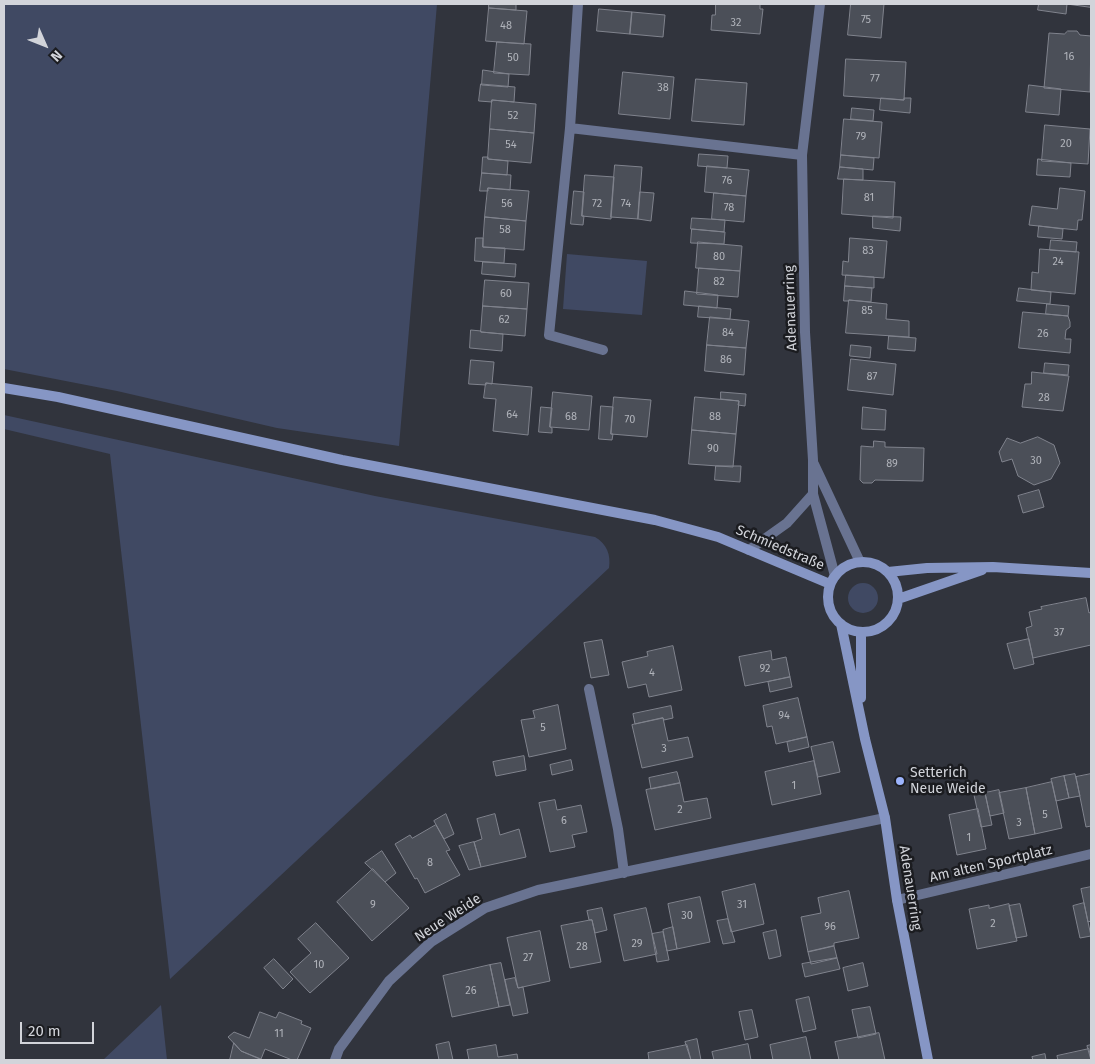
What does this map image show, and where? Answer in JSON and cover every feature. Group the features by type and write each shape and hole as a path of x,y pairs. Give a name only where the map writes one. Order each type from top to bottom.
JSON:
{"street":[{"path":"578,4 570,128 549,335 603,350"},
{"name":"Adenauerring","path":"820,4 802,155 805,332 813,494 833,580"},
{"path":"570,128 802,155"},
{"name":"Schmiedstraße","path":"4,388 58,397 342,460 656,520 718,537 833,580"},
{"name":"Adenauerring","path":"812,460 860,562"},
{"path":"749,550 787,523 813,494"},
{"path":"870,562 888,572 894,580 898,599 893,614 882,626 872,631 850,630 841,624 829,606 828,595 833,580 842,569 850,564 870,562"},
{"path":"888,572 927,568 993,567 1091,573"},
{"path":"898,599 993,567"},
{"name":"Adenauerring","path":"841,624 861,720 885,818 897,900 928,1060"},
{"name":"Adenauerring","path":"861,632 861,720"},
{"path":"589,689 618,829 624,874"},
{"name":"Neue Weide","path":"335,1060 339,1049 389,980 431,942 485,908 538,890 624,874 885,818"},
{"name":"Am alten Sportplatz","path":"897,900 1091,854"}],"shaded area":[{"path":"4,4 437,4 399,446 277,428 117,391 4,369"},
{"path":"567,254 647,261 642,315 563,309"},
{"path":"4,415 375,496 595,537 603,543 607,550 609,568 170,979 110,454 4,429"},
{"path":"863,583 874,587 878,598 874,609 863,613 852,609 848,598 852,587"},
{"path":"161,1005 167,1060 103,1060"}],"building":[{"path":"489,4 516,4 516,10 489,8"},
{"path":"716,4 760,4 760,9 763,9 760,34 711,30 712,15 715,15"},
{"path":"851,4 884,4 881,38 848,35"},
{"path":"1039,4 1067,4 1066,14 1038,10"},
{"path":"1067,4 1091,4 1091,7"},
{"path":"489,8 527,11 524,44 486,41"},
{"path":"599,9 632,12 630,34 597,31"},
{"path":"632,12 665,15 663,37 630,34"},
{"path":"1068,31 1077,31 1080,35 1091,36 1090,92 1044,88 1049,33 1064,34"},
{"path":"497,42 531,44 529,75 494,73"},
{"path":"846,59 906,62 904,100 844,96"},
{"path":"483,70 509,74 508,87 482,85"},
{"path":"623,72 674,77 670,119 619,114"},
{"path":"696,79 747,83 744,125 692,121"},
{"path":"481,84 515,87 514,102 479,101"},
{"path":"1029,85 1061,89 1059,115 1026,112"},
{"path":"881,98 904,100 904,98 911,98 910,113 880,110"},
{"path":"492,100 536,104 534,133 490,129"},
{"path":"852,108 874,110 873,121 851,119"},
{"path":"844,119 882,122 879,158 841,155"},
{"path":"1045,125 1090,129 1088,164 1042,161"},
{"path":"490,129 534,133 531,163 488,159"},
{"path":"699,154 728,156 727,168 698,166"},
{"path":"841,155 874,158 873,170 840,167"},
{"path":"483,157 508,161 507,175 482,173"},
{"path":"1038,159 1071,163 1070,177 1037,175"},
{"path":"615,165 642,167 638,219 611,217"},
{"path":"707,166 749,170 746,196 705,192"},
{"path":"840,167 863,169 863,180 838,179"},
{"path":"482,173 511,175 510,190 488,188 488,191 480,191"},
{"path":"585,175 614,177 611,219 582,216"},
{"path":"844,179 895,182 893,218 842,214"},
{"path":"488,188 529,191 526,221 485,217"},
{"path":"1060,188 1085,191 1082,220 1078,220 1077,230 1029,225 1032,206 1057,209"},
{"path":"574,191 584,192 583,225 571,224"},
{"path":"640,192 654,193 651,221 638,219"},
{"path":"714,193 746,196 744,222 712,219"},
{"path":"873,216 901,217 900,231 873,228"},
{"path":"485,217 526,221 524,250 483,247"},
{"path":"692,218 725,220 724,232 691,229"},
{"path":"1039,226 1063,229 1062,239 1038,237"},
{"path":"692,229 725,232 724,244 691,243"},
{"path":"476,238 483,238 483,247 505,248 504,263 475,261"},
{"path":"850,238 887,241 884,278 842,275 843,261 848,262"},
{"path":"1051,240 1077,242 1076,252 1050,250"},
{"path":"698,242 742,246 740,271 696,268"},
{"path":"1040,249 1079,252 1075,294 1031,290 1032,272 1038,273"},
{"path":"483,262 516,264 515,277 482,274"},
{"path":"699,268 740,271 738,297 697,294"},
{"path":"846,275 874,277 874,288 845,286"},
{"path":"485,280 529,283 527,309 483,306"},
{"path":"845,286 872,288 871,302 844,301"},
{"path":"1019,288 1051,292 1050,304 1017,301"},
{"path":"685,291 718,295 717,308 684,305"},
{"path":"849,300 887,304 886,319 909,321 909,337 846,333"},
{"path":"1047,304 1069,306 1068,316 1046,314"},
{"path":"483,306 527,309 525,336 481,332"},
{"path":"699,306 731,309 730,319 698,317"},
{"path":"1023,312 1068,316 1070,327 1066,330 1065,339 1071,339 1070,353 1019,348"},
{"path":"710,317 749,321 746,348 707,345"},
{"path":"471,330 503,334 502,351 470,348"},
{"path":"889,336 916,338 915,351 888,349"},
{"path":"707,345 746,348 744,375 705,371"},
{"path":"851,345 871,347 870,358 850,356"},
{"path":"851,359 896,364 893,395 848,390"},
{"path":"471,360 494,362 492,384 469,384"},
{"path":"1045,363 1069,365 1068,375 1044,373"},
{"path":"1032,372 1069,376 1063,411 1022,407 1025,384 1031,384"},
{"path":"486,383 532,387 528,435 493,431 496,399 484,398"},
{"path":"553,392 592,396 589,430 550,427"},
{"path":"721,392 746,394 745,406 738,405 739,401 721,399"},
{"path":"614,397 651,400 647,437 611,434"},
{"path":"695,397 739,401 736,434 692,430"},
{"path":"601,406 613,407 612,440 599,439"},
{"path":"541,407 552,408 550,427 552,428 552,433 539,432"},
{"path":"863,407 886,410 885,430 862,429"},
{"path":"692,430 736,434 733,467 689,464"},
{"path":"1038,437 1054,445 1060,463 1051,479 1034,485 1018,476 1012,459 1002,462 999,452 1007,438 1020,443"},
{"path":"874,441 885,442 885,447 924,448 923,481 875,480 872,483 863,483 860,480 861,446 873,447"},
{"path":"716,466 741,466 740,482 715,480"},
{"path":"1039,490 1044,507 1023,513 1018,496"},
{"path":"1086,598 1089,613 1091,612 1091,645 1033,658 1026,628 1032,626 1029,612 1042,609 1041,607"},
{"path":"1029,639 1034,664 1014,669 1007,644"},
{"path":"602,640 609,675 591,678 584,643"},
{"path":"673,646 682,690 649,697 646,684 628,688 622,662 648,656 647,652"},
{"path":"771,651 772,660 786,657 790,677 745,686 739,657"},
{"path":"790,677 792,687 770,692 768,682"},
{"path":"798,698 807,737 776,744 772,726 767,727 763,706"},
{"path":"558,705 566,749 529,757 521,720 535,718 533,711"},
{"path":"671,706 673,718 664,720 663,718 635,724 633,714"},
{"path":"663,718 668,741 688,737 693,757 642,768 632,725"},
{"path":"807,737 809,747 789,752 787,742"},
{"path":"833,742 840,772 818,777 811,747"},
{"path":"524,756 526,770 496,776 493,762"},
{"path":"571,760 573,770 552,775 550,765"},
{"path":"814,761 821,794 772,805 765,772"},
{"path":"677,772 680,783 651,789 649,778"},
{"path":"1075,774 1080,796 1069,798 1064,776"},
{"path":"1091,774 1091,826 1086,827 1076,777"},
{"path":"1064,776 1069,798 1056,801 1051,779"},
{"path":"1052,782 1062,828 1035,834 1026,788"},
{"path":"680,783 684,802 707,798 711,818 655,830 646,790"},
{"path":"1026,788 1035,834 1009,839 999,793"},
{"path":"999,790 1004,813 990,816 985,793"},
{"path":"985,793 992,825 981,827 974,795"},
{"path":"555,800 557,810 581,805 587,832 572,835 575,847 550,852 539,803"},
{"path":"978,809 986,849 957,855 949,815"},
{"path":"446,814 454,834 444,839 434,821"},
{"path":"495,814 500,835 519,829 526,857 481,867 474,842 482,839 477,819"},
{"path":"436,825 450,850 446,851 460,875 425,893 395,844 410,835 412,838"},
{"path":"474,842 481,867 469,870 459,846"},
{"path":"382,851 396,873 385,882 365,863"},
{"path":"373,869 409,908 372,941 337,902"},
{"path":"755,884 764,924 731,932 722,892"},
{"path":"1091,887 1091,921 1088,922 1081,889"},
{"path":"849,891 859,938 834,943 834,946 808,952 801,917 821,913 818,898"},
{"path":"700,897 710,942 677,949 668,904"},
{"path":"1084,903 1091,936 1080,938 1073,906"},
{"path":"1009,904 1017,941 977,949 969,909"},
{"path":"1020,904 1027,936 1016,938 1009,906"},
{"path":"602,908 607,930 595,933 592,920 589,920 587,911"},
{"path":"646,908 657,954 624,961 614,915"},
{"path":"728,919 735,942 723,944 717,921"},
{"path":"592,920 601,962 570,968 561,926"},
{"path":"316,923 349,958 310,993 290,972 311,953 298,939"},
{"path":"673,927 677,949 667,951 663,930"},
{"path":"776,930 781,956 769,959 763,933"},
{"path":"540,931 550,981 518,988 507,938"},
{"path":"663,932 669,960 657,962 652,934"},
{"path":"834,946 837,958 811,964 808,952"},
{"path":"837,958 840,969 805,977 802,964"},
{"path":"274,959 293,979 283,989 264,968"},
{"path":"501,963 510,1005 499,1007 490,965"},
{"path":"863,963 868,986 848,991 843,968"},
{"path":"490,965 499,1007 452,1017 443,976"},
{"path":"515,978 518,988 523,987 528,1013 513,1016 505,980"},
{"path":"809,997 816,1029 803,1032 796,1000"},
{"path":"870,1007 876,1034 858,1038 852,1010"},
{"path":"752,1010 758,1037 745,1040 739,1012"},
{"path":"260,1012 276,1018 279,1012 302,1021 301,1024 311,1028 297,1060 292,1060 265,1049 261,1059 241,1051 228,1037 234,1032 249,1038"},
{"path":"879,1033 885,1060 839,1060 835,1042"},
{"path":"806,1037 811,1060 773,1060 770,1045"},
{"path":"697,1039 701,1060 691,1060 685,1042"},
{"path":"449,1042 453,1060 439,1060 436,1045"},
{"path":"234,1043 241,1051 262,1060 230,1060"},
{"path":"748,1044 751,1060 714,1060 712,1052"},
{"path":"496,1045 498,1057 517,1054 518,1060 469,1060 467,1050"},
{"path":"687,1045 691,1060 649,1060 648,1053"},
{"path":"1091,1045 1091,1060 1087,1046"},
{"path":"1089,1049 1091,1060 1058,1060 1057,1056"},
{"path":"1045,1054 1046,1060 1033,1060 1032,1057"}],"place":[{"name":"Setterich Neue Weide","path":"900,781"}]}
